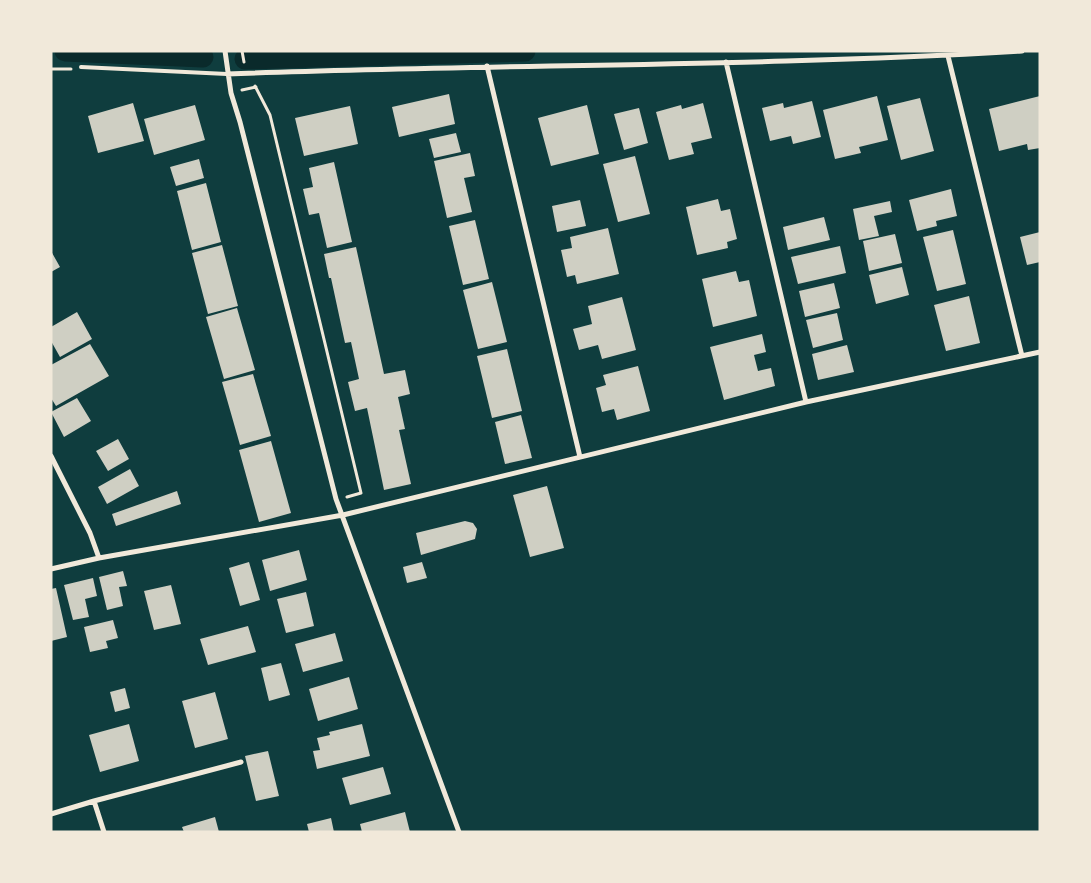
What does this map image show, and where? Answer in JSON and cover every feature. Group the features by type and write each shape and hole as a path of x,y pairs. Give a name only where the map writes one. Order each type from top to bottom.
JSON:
{"street":[{"path":"225,51 227,74 336,499 459,832"},
{"path":"227,74 487,66 948,56 1022,51"},
{"path":"948,56 1022,356"},
{"path":"726,62 806,402"},
{"path":"487,66 580,457"},
{"path":"51,569 98,558 343,515 806,402 1040,352"},
{"path":"51,456 90,534 98,558"},
{"path":"51,814 241,762"},
{"path":"94,801 104,832"}],"lane":[{"path":"81,67 227,74"}],"path":[{"path":"242,51 247,73 270,115 361,493 336,499"},
{"path":"51,69 81,67"}],"building":[{"path":"449,94 455,124 399,137 392,107"},
{"path":"877,96 888,140 859,147 861,153 835,159 823,110"},
{"path":"1040,96 1040,148 1028,150 1027,144 999,151 989,109"},
{"path":"920,98 934,151 901,160 887,106"},
{"path":"812,101 821,137 793,144 791,136 770,141 762,108 783,103 784,108"},
{"path":"133,103 144,141 98,153 88,116"},
{"path":"703,103 712,138 691,143 694,154 669,160 656,112 681,105 682,109"},
{"path":"195,105 205,140 154,155 144,119"},
{"path":"587,105 599,154 551,166 538,118"},
{"path":"350,106 358,144 304,156 295,118"},
{"path":"639,108 648,143 624,150 614,114"},
{"path":"456,133 461,152 434,158 429,139"},
{"path":"470,153 475,176 464,178 472,212 447,218 434,161"},
{"path":"635,156 650,214 618,222 603,164"},
{"path":"199,159 204,178 176,186 170,167"},
{"path":"334,162 352,242 327,248 319,213 309,215 303,189 313,187 309,168"},
{"path":"206,183 221,242 192,250 177,191"},
{"path":"951,189 957,216 936,221 937,226 917,231 909,200"},
{"path":"718,199 721,211 730,209 737,239 727,242 728,248 697,255 686,207"},
{"path":"580,200 586,226 557,232 552,206"},
{"path":"890,201 892,212 874,216 879,236 859,240 853,209"},
{"path":"824,217 830,240 788,250 783,227"},
{"path":"475,220 489,279 463,285 449,226"},
{"path":"608,228 619,274 577,284 575,275 567,277 561,250 572,248 570,237"},
{"path":"953,230 966,284 937,291 923,237"},
{"path":"1040,232 1040,262 1027,265 1020,237"},
{"path":"895,234 902,263 869,271 863,241"},
{"path":"222,245 238,306 208,314 192,253"},
{"path":"840,246 846,273 798,284 791,257"},
{"path":"356,247 384,374 405,370 410,394 398,397 405,429 399,430 411,484 384,490 367,408 355,411 348,382 359,379 351,342 345,343 324,254"},
{"path":"51,251 60,267 51,272"},
{"path":"902,267 909,295 876,304 869,275"},
{"path":"736,271 739,282 749,280 757,316 713,327 702,279"},
{"path":"492,282 507,342 478,349 463,290"},
{"path":"834,283 840,308 805,317 799,291"},
{"path":"969,296 980,343 946,351 934,305"},
{"path":"622,297 636,350 602,359 598,345 579,350 573,329 592,324 588,306"},
{"path":"237,308 255,370 224,379 206,317"},
{"path":"77,312 92,339 60,357 51,341 51,327"},
{"path":"837,313 843,340 813,348 806,320"},
{"path":"762,334 766,352 754,355 758,371 771,368 775,386 724,400 710,347"},
{"path":"90,344 109,376 56,406 51,398 51,365"},
{"path":"847,345 854,372 818,380 812,354"},
{"path":"507,349 522,411 492,418 477,356"},
{"path":"638,366 650,411 617,420 614,409 602,412 596,388 606,385 603,375"},
{"path":"253,374 271,436 240,445 222,382"},
{"path":"77,398 91,421 64,437 51,412"},
{"path":"521,415 532,458 505,464 495,422"},
{"path":"118,439 129,459 108,471 96,451"},
{"path":"271,441 291,513 259,522 239,450"},
{"path":"130,469 139,486 107,504 98,487"},
{"path":"547,486 564,548 530,557 513,495"},
{"path":"177,491 181,504 116,526 112,514"},
{"path":"465,521 473,523 477,529 475,539 421,555 416,533"},
{"path":"299,550 307,580 270,591 262,560"},
{"path":"249,562 260,600 240,606 229,568"},
{"path":"422,562 427,578 407,583 403,567"},
{"path":"123,571 127,586 119,587 123,606 107,610 99,577"},
{"path":"93,578 97,596 85,599 89,617 73,620 64,585"},
{"path":"171,585 181,624 154,630 144,591"},
{"path":"56,588 67,637 51,641 51,589"},
{"path":"306,592 314,626 286,633 277,599"},
{"path":"113,620 118,638 106,641 108,648 90,652 84,627"},
{"path":"248,626 256,652 208,665 200,639"},
{"path":"335,633 343,661 303,672 295,644"},
{"path":"281,663 290,695 269,701 261,668"},
{"path":"349,677 358,709 318,721 309,689"},
{"path":"125,688 130,708 115,712 110,692"},
{"path":"215,692 228,739 195,748 182,701"},
{"path":"129,724 139,761 100,772 89,735"},
{"path":"362,724 370,756 317,769 313,751 320,750 317,738 330,735 329,732"},
{"path":"268,751 279,796 256,801 245,756"},
{"path":"383,767 391,794 350,805 342,778"},
{"path":"405,812 410,832 362,832 360,824"},
{"path":"215,817 219,832 184,832 182,827"},
{"path":"331,818 334,832 309,832 307,824"}],"waterway":[{"path":"65,51 203,57"},
{"path":"245,59 525,51"}]}
